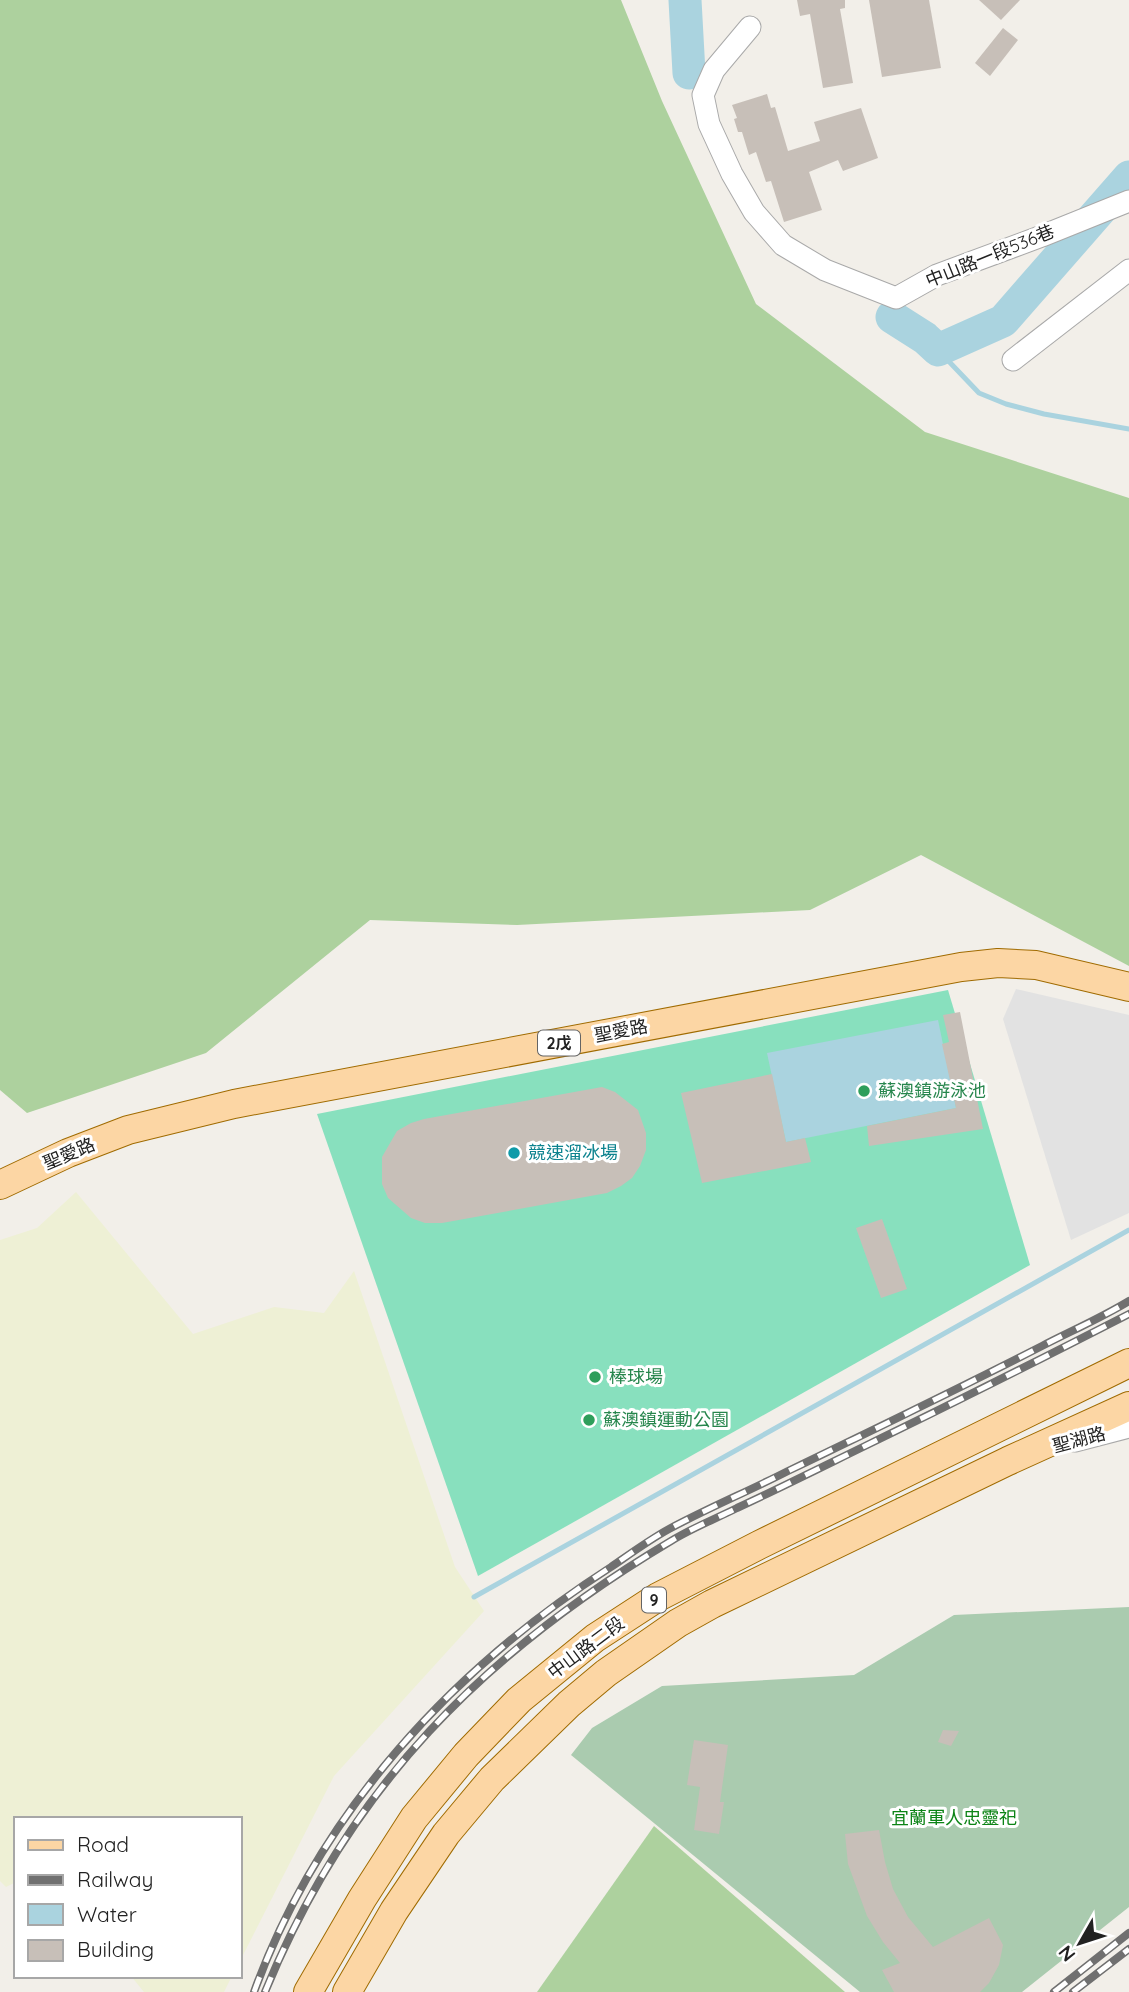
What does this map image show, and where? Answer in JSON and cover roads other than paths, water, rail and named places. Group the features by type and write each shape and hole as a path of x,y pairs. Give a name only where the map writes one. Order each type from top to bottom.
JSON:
{"main road":[{"name":"聖愛路","path":"0,1185 68,1153 128,1130 234,1104 961,967 998,963 1036,965 1129,987"},
{"name":"中山路二段","path":"307,1992 414,1818 466,1755 519,1700 595,1639 658,1597 1129,1363"},
{"name":"中山路二段","path":"347,1992 394,1912 446,1834 492,1779 569,1703 606,1674 678,1623 712,1604 1008,1461 1129,1406"}],"street":[{"name":"中山路一段536巷","path":"750,27 714,69 703,95 709,124 732,174 754,212 783,245 825,270 896,298 937,275 1123,204"},
{"path":"1013,360 1129,270"},
{"name":"聖湖路","path":"1029,1453 1129,1427"}],"water":[{"name":"蘇澳鎮游泳池","path":"938,1020 956,1108 786,1142 767,1053"}],"waterway":[{"path":"685,0 689,73"},
{"path":"892,317 925,338 938,350 1003,321 1129,177"},
{"path":"938,350 979,393 1006,404 1044,414 1129,429"},
{"path":"474,1597 1129,1230"}],"railway":[{"path":"254,1992 281,1927 315,1864 354,1806 397,1751 445,1699 497,1651 553,1607 669,1529 947,1394 1129,1301"},
{"path":"265,1992 299,1918 337,1851 381,1789 429,1732 482,1679 540,1630 603,1584 687,1532 931,1414 1129,1314"},
{"path":"1054,1992 1129,1933"},
{"path":"1073,1992 1129,1949"}],"place":[{"name":"蘇澳鎮游泳池","path":"864,1091"},
{"name":"競速溜冰場","path":"514,1153"},
{"name":"棒球場","path":"595,1377"},
{"name":"蘇澳鎮運動公園","path":"589,1420"}],"park label":[{"name":"宜蘭軍人忠靈祀","path":"954,1818"}]}
